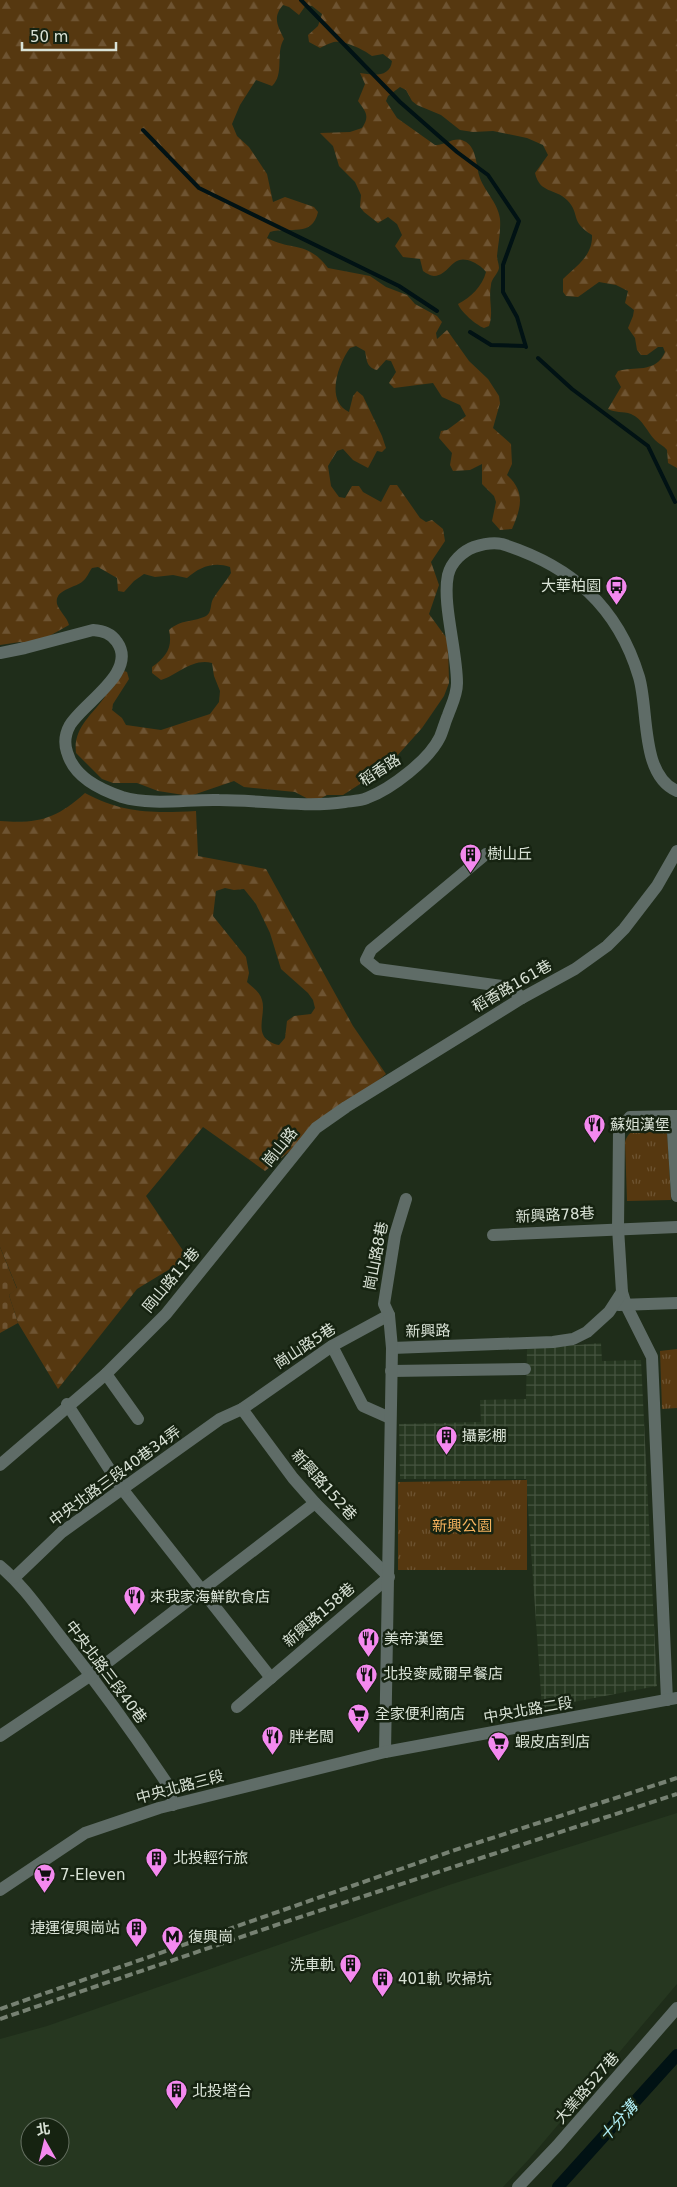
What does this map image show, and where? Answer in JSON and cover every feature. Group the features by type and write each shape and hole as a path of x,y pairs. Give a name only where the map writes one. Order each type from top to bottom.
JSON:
{"street":[{"name":"稻香路","path":"0,652 18,650 93,630 102,631 116,640 122,655 118,672 71,724 65,739 68,756 79,774 100,788 122,796 152,801 223,800 322,805 366,799 407,776 439,740 457,692 457,666 447,595 448,573 462,553 484,544 497,543 527,553 579,582 600,602 614,621 628,646 640,680 653,767 668,787 677,791"},
{"name":"稻香路161巷","path":"334,1117 346,1107 522,998 575,969 607,946 624,929 657,886 677,851"},
{"path":"486,854 371,950 366,960 377,968 510,987 522,998"},
{"path":"672,1699 652,1357 620,1301 618,1131 630,1117 674,1116 677,1196"},
{"name":"崗山路","path":"256,1203 316,1128 334,1117"},
{"name":"崗山路8巷","path":"392,1348 389,1315 384,1304 395,1235 406,1199"},
{"name":"岡山路11巷","path":"0,1465 106,1374 166,1314 256,1203"},
{"name":"新興路78巷","path":"493,1235 618,1228 677,1227"},
{"path":"620,1301 677,1303"},
{"name":"新興路","path":"384,1752 389,1577 392,1348 525,1344 573,1339 600,1322 620,1301"},
{"name":"崗山路5巷","path":"242,1409 332,1346 389,1315"},
{"path":"332,1346 364,1406 390,1418"},
{"path":"391,1371 525,1369"},
{"path":"106,1374 138,1419"},
{"path":"68,1405 123,1490 271,1678"},
{"name":"中央北路三段40巷34弄","path":"14,1578 62,1532 220,1419 242,1409"},
{"name":"新興路152巷","path":"242,1409 293,1478 315,1503 389,1577"},
{"path":"0,1736 91,1675 315,1503"},
{"name":"中央北路三段40巷","path":"0,1566 14,1578 91,1675 168,1785 173,1805"},
{"name":"新興路158巷","path":"237,1707 389,1577"},
{"name":"中央北路二段","path":"384,1752 672,1699"},
{"name":"中央北路三段","path":"0,1890 85,1833 173,1805 384,1752"},
{"name":"大業路527巷","path":"518,2187 557,2146 677,2008"}],"shaded area":[{"path":"601,1343 602,1361 641,1360 657,1686 542,1708 526,1479 400,1479 399,1424 481,1422 480,1400 526,1399 527,1349"},
{"path":"677,1813 677,1984 530,2158 503,2187 0,2187 0,2039 47,2026 452,1884"}],"green space":[{"path":"0,0 677,0 677,468 668,463 667,450 655,440 639,419 631,414 608,409 621,387 615,376 618,371 644,368 656,364 665,352 663,347 658,347 647,355 641,355 637,350 635,338 628,328 634,310 625,303 628,291 616,285 599,282 578,297 566,296 563,292 563,279 587,255 592,242 592,235 580,226 574,209 567,200 544,188 537,180 535,173 548,155 543,145 527,138 493,131 473,132 460,130 441,115 417,105 412,101 406,90 400,87 388,96 386,101 397,118 435,145 460,140 468,143 473,151 479,175 499,213 500,219 497,256 499,268 491,283 489,326 484,328 469,318 458,304 472,295 479,287 486,272 485,270 473,262 460,260 440,275 433,276 423,271 420,259 403,257 395,246 402,235 397,224 388,217 378,223 364,212 360,207 361,195 355,182 339,166 333,146 320,133 350,132 362,128 366,117 365,111 358,101 365,84 360,73 375,75 384,73 391,66 392,61 383,54 372,56 346,43 335,42 320,48 309,42 308,35 318,26 322,14 312,6 306,5 299,15 283,5 278,14 277,22 284,39 281,45 276,81 272,86 256,80 240,105 232,124 237,136 249,147 267,174 273,202 285,197 314,207 318,212 311,225 299,230 270,232 267,238 307,250 321,259 328,268 370,276 386,287 407,295 415,304 437,316 442,322 436,333 437,339 447,330 469,361 488,379 499,396 500,403 493,428 511,444 512,464 507,475 517,488 520,500 518,514 512,529 500,530 492,521 496,502 494,496 482,484 482,464 470,470 453,471 450,465 452,453 439,438 441,431 447,430 466,416 460,405 442,397 433,383 394,388 389,383 396,372 391,361 386,360 377,370 373,369 369,365 365,351 356,346 350,348 338,372 336,382 337,400 349,412 353,396 357,391 363,396 386,448 382,452 377,451 368,468 353,460 343,449 337,451 328,466 331,486 339,497 345,498 352,486 359,486 363,492 381,502 390,485 397,485 420,518 426,522 432,520 443,529 445,541 431,562 439,585 429,614 448,640 449,683 444,696 422,728 388,766 343,795 327,795 316,801 295,792 244,787 234,781 190,796 158,791 137,783 113,783 102,779 76,753 77,736 80,729 104,698 121,670 127,672 129,679 113,704 112,710 122,718 126,725 161,730 210,714 219,702 220,691 214,676 212,663 205,662 192,665 161,680 152,673 152,667 167,652 170,642 169,630 183,622 208,615 213,599 231,573 230,567 224,565 207,566 187,578 173,575 155,577 144,574 124,592 118,591 117,578 98,567 92,568 83,581 66,589 57,599 58,607 69,625 44,639 26,644 20,642 0,645"},
{"path":"85,793 113,805 139,811 196,811 198,856 266,869 353,1026 386,1074 265,1171 203,1127 146,1196 188,1258 137,1289 58,1389 18,1323 9,1295 17,1288 0,1247 0,821 25,822 46,818 75,802","holes":["225,888 234,890 244,889 256,904 270,933 281,969 308,993 313,1000 315,1008 311,1014 294,1016 287,1021 285,1038 279,1045 270,1042 262,1032 262,1000 258,992 247,982 249,973 246,957 213,916 216,891"]},
{"path":"642,1128 667,1128 671,1200 627,1201 625,1142 628,1136"},
{"path":"0,1247 17,1289 9,1295 18,1323 0,1333"},
{"path":"677,1349 677,1408 662,1409 660,1351"},
{"name":"新興公園","path":"527,1480 527,1570 398,1570 398,1482"}],"waterway":[{"path":"301,0 400,102 457,152 488,175 519,221 503,265 503,292 517,317 526,347"},
{"path":"143,130 199,188 399,286 437,311"},
{"path":"470,332 491,345 525,346"},
{"path":"538,358 572,389 648,446 675,502"},
{"name":"十分溝","path":"558,2187 677,2055"}],"railway":[{"path":"0,2009 452,1851 677,1778"},
{"path":"0,2019 291,1920 677,1794"}],"place":[{"name":"大華柏園","path":"617,605"},
{"name":"樹山丘","path":"471,873"},
{"name":"蘇姐漢堡","path":"594,1144"},
{"name":"攝影棚","path":"446,1455"},
{"name":"來我家海鮮飲食店","path":"134,1616"},
{"name":"美帝漢堡","path":"368,1658"},
{"name":"北投麥威爾早餐店","path":"367,1693"},
{"name":"全家便利商店","path":"359,1733"},
{"name":"胖老闆","path":"273,1756"},
{"name":"蝦皮店到店","path":"499,1761"},
{"name":"北投輕行旅","path":"157,1877"},
{"name":"7-Eleven","path":"44,1894"},
{"name":"捷運復興崗站","path":"136,1947"},
{"name":"復興崗","path":"172,1956"},
{"name":"洗車軌","path":"351,1984"},
{"name":"401軌 吹掃坑","path":"382,1998"},
{"name":"北投塔台","path":"176,2110"}]}
